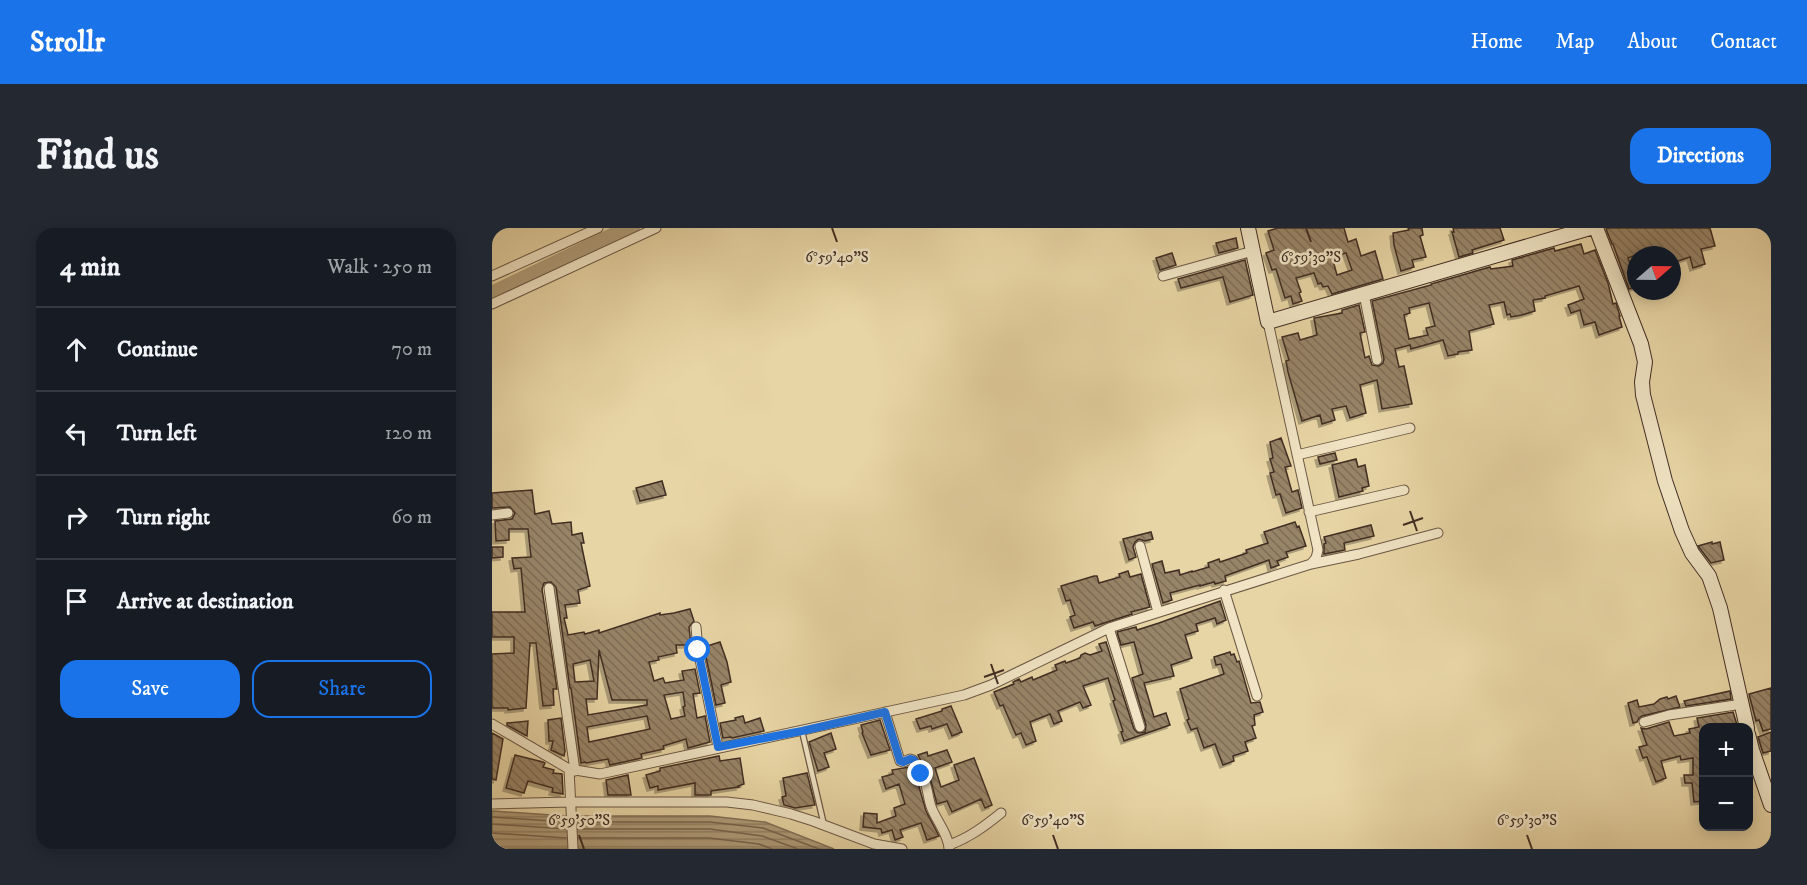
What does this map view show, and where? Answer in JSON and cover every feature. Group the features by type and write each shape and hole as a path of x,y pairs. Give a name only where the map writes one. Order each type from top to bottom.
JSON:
{"street":[{"path":"492,276 598,228"},
{"path":"492,304 656,228"},
{"path":"1248,228 1318,550 1311,564"},
{"path":"1268,322 1590,228"},
{"path":"1596,228 1641,344 1645,362 1643,395 1665,481 1687,542 1709,576 1720,608 1746,723"},
{"path":"1163,276 1253,251"},
{"path":"1364,294 1377,360"},
{"path":"1297,455 1410,428"},
{"path":"1309,512 1404,490"},
{"path":"492,515 508,513"},
{"path":"492,724 572,770 600,774 964,695 999,681 1109,628 1311,564 1438,533"},
{"path":"1140,546 1158,612"},
{"path":"549,588 572,770 573,849"},
{"path":"1224,590 1257,696"},
{"path":"696,627 698,650 718,747"},
{"path":"1109,628 1140,727"},
{"path":"1644,722 1669,714 1742,704"},
{"path":"885,712 900,761 914,760 918,772 922,775 928,793 927,798 939,826 947,837 949,847 1001,813"},
{"path":"1753,753 1771,805"},
{"path":"492,804 727,802 753,805 791,814 874,843 902,849"}],"lane":[{"path":"802,731 824,825"}],"water":[{"path":"492,811 566,816 710,816 765,822 834,849 492,849"}],"building":[{"path":"1278,228 1344,228 1348,242 1356,239 1361,256 1375,251 1383,279 1332,294 1328,286 1323,287 1321,283 1318,284 1314,273 1296,278 1302,301 1293,304 1291,296 1285,298 1276,269 1272,270 1266,253 1274,250 1268,231","holes":["1346,253 1352,270 1337,275 1332,257"]},
{"path":"1408,228 1422,228 1423,235 1420,236 1426,257 1412,260 1414,267 1401,271 1393,233 1409,230"},
{"path":"1453,228 1500,228 1504,240 1472,250 1473,253 1459,257"},
{"path":"1710,228 1715,246 1701,249 1705,264 1693,268 1690,257 1681,260 1681,246 1627,246 1627,283 1606,229"},
{"path":"1236,238 1238,248 1219,253 1216,243"},
{"path":"1581,244 1584,254 1595,250 1608,283 1613,304 1616,303 1622,327 1599,335 1595,322 1584,325 1580,310 1571,313 1568,305 1584,299 1579,286 1533,300 1535,311 1522,315 1511,317 1510,314 1507,315 1504,302 1489,305 1494,324 1469,331 1472,350 1448,356 1443,340 1411,349 1410,345 1395,349 1399,367 1404,366 1412,404 1382,409 1377,380 1360,385 1366,413 1350,418 1346,406 1332,409 1335,420 1322,424 1320,415 1302,421 1288,372 1286,361 1289,360 1282,337 1298,333 1300,340 1317,335 1314,318 1342,313 1342,310 1359,305 1365,332 1360,333 1365,358 1369,356 1372,365 1379,366 1384,359 1372,301 1490,267 1491,269 1513,266 1512,260 1554,248 1555,251","holes":["1429,303 1435,326 1426,328 1428,335 1409,339 1404,315 1410,313 1409,308"]},
{"path":"1172,253 1176,265 1160,270 1156,258"},
{"path":"1245,260 1253,295 1230,302 1223,277 1181,288 1178,279"},
{"path":"1281,438 1291,466 1285,467 1292,492 1298,490 1302,508 1286,513 1280,494 1276,495 1270,473 1274,472 1270,459 1273,458 1270,442"},
{"path":"1335,453 1337,460 1320,464 1318,457"},
{"path":"1356,459 1358,467 1365,465 1369,486 1362,488 1363,491 1339,497 1332,465"},
{"path":"662,481 666,495 640,501 636,488"},
{"path":"532,490 535,514 549,511 552,524 571,522 572,535 582,533 584,543 581,543 590,586 578,590 580,603 565,605 567,618 564,618 568,635 599,630 599,633 660,613 660,615 690,609 694,621 689,627 691,645 676,645 677,653 658,657 659,660 649,662 654,681 663,678 665,683 684,680 682,671 695,669 700,693 693,694 697,718 705,716 710,742 688,748 686,739 663,746 664,749 641,754 642,758 610,765 608,759 581,763 556,587 551,582 544,583 542,589 557,689 553,689 554,705 543,706 536,643 530,643 526,708 508,710 508,708 492,708 492,654 514,653 514,637 492,637 492,612 525,612 521,568 514,569 512,558 531,557 528,529 509,529 509,540 496,541 495,521 512,519 515,513 510,507 492,508 492,493","holes":["599,650 612,700 647,700 647,705 588,715 586,699 597,699","590,660 594,681 575,682 573,664","683,692 685,716 671,719 664,695","647,716 650,729 589,742 587,727"]},
{"path":"1295,522 1297,527 1299,526 1306,546 1286,552 1288,557 1277,561 1279,565 1271,568 1269,560 1225,576 1226,581 1170,593 1172,600 1163,603 1152,564 1162,561 1165,573 1179,570 1180,575 1192,572 1209,567 1208,563 1219,559 1220,562 1247,553 1246,550 1268,543 1264,532"},
{"path":"1371,525 1374,536 1344,543 1345,550 1324,554 1326,543 1324,537"},
{"path":"1151,532 1153,539 1145,541 1139,539 1135,542 1133,547 1136,557 1129,560 1123,539"},
{"path":"1712,542 1712,544 1720,542 1724,560 1711,563 1698,546"},
{"path":"492,547 503,547 503,557 492,558"},
{"path":"1128,571 1130,577 1141,574 1150,607 1095,626 1093,622 1074,628 1070,617 1075,615 1070,600 1066,601 1061,586 1094,576 1097,576 1099,583 1120,577 1119,574"},
{"path":"1220,601 1226,620 1217,624 1215,618 1196,624 1198,631 1185,635 1192,658 1171,665 1174,676 1144,683 1154,717 1166,713 1170,725 1124,741 1108,678 1083,686 1091,705 1083,708 1080,702 1058,711 1062,721 1054,724 1050,714 1030,722 1036,741 1026,745 1021,733 1016,735 1003,705 1000,706 994,692 1014,684 1013,682 1019,679 1021,682 1032,677 1033,680 1057,670 1055,665 1080,658 1085,653 1090,655 1102,651 1099,644 1106,642 1134,729 1138,733 1145,732 1146,725 1132,678 1143,674 1134,642 1121,645 1117,632 1136,627 1137,630"},
{"path":"720,642 731,682 721,685 725,703 716,705 704,647"},
{"path":"1230,652 1231,655 1234,654 1237,662 1239,661 1251,703 1260,702 1263,712 1254,715 1255,725 1252,726 1256,738 1245,742 1248,751 1233,756 1234,761 1223,765 1215,744 1204,748 1197,728 1191,730 1180,689 1224,674 1221,664 1216,665 1214,657"},
{"path":"1771,688 1771,729 1763,731 1759,720 1756,721 1749,694"},
{"path":"1730,691 1731,699 1686,706 1684,701"},
{"path":"1676,696 1680,707 1642,716 1633,723 1628,703 1637,700 1639,707"},
{"path":"951,706 962,732 952,736 947,724 932,729 931,726 920,729 916,719"},
{"path":"1733,712 1736,723 1699,723 1699,727 1697,718"},
{"path":"743,716 745,723 760,718 764,731 723,738 720,723"},
{"path":"561,718 564,756 551,750 553,741 549,741 548,720"},
{"path":"880,720 890,750 871,755 861,725"},
{"path":"528,721 527,736 507,725 507,723"},
{"path":"1669,722 1674,736 1690,733 1689,729 1699,727 1699,802 1694,802 1692,783 1685,783 1684,775 1693,775 1693,758 1681,760 1680,756 1661,761 1666,778 1656,782 1647,757 1643,758 1639,747 1647,745 1641,728 1646,729"},
{"path":"1771,732 1771,751 1763,753 1758,737"},
{"path":"492,733 503,739 496,780 492,779"},
{"path":"831,733 836,749 824,753 829,767 818,771 809,742"},
{"path":"947,750 952,762 935,768 941,787 959,780 954,765 974,758 992,805 985,808 981,799 952,812 947,801 937,804 930,778 918,755 927,752 928,756"},
{"path":"515,755 543,762 545,763 543,767 554,770 553,773 562,774 563,794 552,792 553,788 528,781 524,793 506,788"},
{"path":"719,756 720,761 740,758 744,784 739,787 711,791 711,795 695,795 695,783 658,790 658,786 650,788 646,775 660,771 660,768"},
{"path":"909,767 918,783 926,811 939,836 927,840 921,823 900,830 903,837 895,840 892,830 882,833 881,829 863,827 864,813 877,814 877,823 896,816 894,808 905,804 899,784 886,789 882,777 893,774 892,770"},
{"path":"807,773 815,805 795,808 784,805 782,797 786,796 783,778"},
{"path":"628,775 631,795 608,795 606,780"}],"waterway":[{"path":"492,295 631,228"}],"route":[{"path":"698,650 718,747 885,712 900,761 914,760 921,774"}]}
